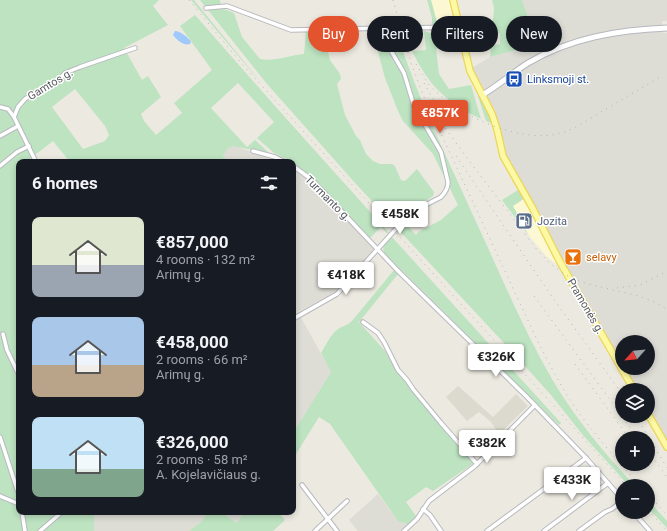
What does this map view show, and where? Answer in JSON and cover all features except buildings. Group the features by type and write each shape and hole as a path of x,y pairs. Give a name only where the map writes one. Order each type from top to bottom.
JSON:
{"main road":[{"name":"Pramonės g.","path":"453,0 457,16"},
{"path":"482,95 527,64 561,47 602,35 665,28"},
{"name":"Pramonės g.","path":"466,52 470,72 496,125 503,156 532,207 560,262 630,383"},
{"path":"653,423 667,447"}],"street":[{"path":"206,8 227,6 291,30 367,28"},
{"name":"Gamtos g.","path":"14,116 21,102 43,88 57,82 65,73 134,48"},
{"path":"296,317 337,294 414,211 444,194 448,186 441,152 414,106 404,73 392,52"},
{"path":"0,107 8,109 14,116 35,159"},
{"path":"0,136 18,126"},
{"path":"0,166 17,152 29,146"},
{"path":"253,151 279,159"},
{"name":"Turmanto g.","path":"296,168 311,179 378,250 535,405 586,458 615,492"},
{"path":"363,322 378,333 398,370 477,464"},
{"path":"4,334 7,350 16,369"},
{"path":"404,531 417,519 429,501 477,464 535,405"},
{"path":"0,437 16,486"},
{"path":"487,531 586,458"},
{"path":"544,531 608,483"},
{"path":"302,485 337,531"},
{"path":"0,496 16,503"},
{"path":"315,531 347,501"},
{"path":"579,531 615,507"},
{"path":"424,509 430,514 441,531"},
{"path":"22,515 25,531"},
{"path":"40,531 59,515"},
{"path":"638,519 647,530"}],"shaded area":[{"path":"431,0 451,0 454,16 435,16"},
{"path":"522,0 667,0 667,21 662,21 663,33 667,33 667,442 655,421 655,383 633,383 628,375 655,375 655,335 615,335 615,352 572,278 506,156 495,111 472,68 490,57 508,52 562,52 562,16 528,16"},
{"path":"236,146 269,159 226,159 223,156 228,148"},
{"path":"296,172 311,181 375,250 340,289 298,312 331,372 296,428"},
{"path":"525,198 562,269 546,256 529,236 513,206"},
{"path":"458,386 493,417 516,394 528,406 499,434 490,421 479,412 467,421 446,397"},
{"path":"378,494 398,521 410,525 402,531 358,531 349,520"},
{"path":"94,515 206,515 201,522 189,531 94,531"},
{"path":"225,515 242,515 237,523"}],"green space":[{"path":"0,0 159,0 153,6 168,25 124,48 142,80 148,76 161,97 141,114 144,121 156,135 182,113 174,103 212,70 180,26 195,15 389,233 388,234 381,227 370,238 311,177 296,164 296,159 287,159 274,153 257,138 274,122 238,83 211,108 247,147 255,140 268,152 267,153 233,146 228,148 223,156 226,159 68,159 53,141 35,155 9,107 0,105","holes":["75,89 105,126 109,135 105,141 83,149 52,107"]},
{"path":"191,0 194,0 262,84"},
{"path":"200,0 220,0 221,9 234,13 242,37 260,59 276,59 304,54 306,32 308,32 308,52 328,52 330,60 340,74 341,79 337,84 345,115 356,136 360,140 366,154 373,161 380,164 392,164 395,166 401,180 405,181 417,169 434,192 433,196 402,219 416,235 418,232 441,220 458,205 433,154 403,121 385,78 378,52 404,52 432,124 530,338 552,379 580,421 615,464 615,471 515,355 356,184 267,84"},
{"path":"427,0 431,0 435,16 431,16"},
{"path":"492,0 522,0 528,16 506,16 506,52 508,52 490,57 490,52 498,52 498,44 500,44 500,33 498,33 498,16 493,16 494,8"},
{"path":"424,31 431,33 431,52 436,52 439,74 449,89 471,85 481,119 448,99 432,83 418,63 412,52 423,52 423,50 426,50"},
{"path":"480,95 494,124 486,121 478,96"},
{"path":"0,109 7,111 11,116 33,159 16,159 16,515 94,515 94,531 0,531"},
{"path":"520,189 525,198 513,206 529,236 502,200"},
{"path":"391,236 561,423 559,425 385,254 383,249"},
{"path":"394,270 398,274 359,322 385,351 398,373 406,380 413,391 474,463 433,491 426,487 406,502 416,516 410,525 398,521 330,424 319,417 296,454 296,428 331,372 321,353 333,334 338,329 352,321"},
{"path":"615,471 621,471 629,479 623,479"},
{"path":"655,508 667,521 667,528 655,515"},
{"path":"206,515 225,515 237,523 242,515 281,515 285,520 273,531 189,531 201,522"}],"water":[{"path":"175,31 186,36 191,42 190,44 185,44 178,41 173,35"}],"railway":[{"path":"189,0 242,64 621,479"},
{"path":"393,0 411,63 423,95 538,342 559,382 574,406 614,457 634,479"},
{"path":"416,64 427,82 438,94 470,115 488,124 508,131 527,135 545,136 561,133 576,127 662,76"},
{"path":"424,83 443,117"},
{"path":"436,113 461,150 527,237 542,256 551,264 560,271 581,282 634,295 658,304 667,310"},
{"path":"456,156 555,301 615,384"},
{"path":"617,288 640,285 667,271"},
{"path":"534,296 633,431"},
{"path":"575,364 624,431"},
{"path":"640,423 667,468"},
{"path":"655,461 667,477"},
{"path":"655,502 667,515"},
{"path":"655,518 667,531"}],"place":[{"name":"Linksmoji st.","path":"514,79"},
{"name":"Jozita","path":"524,221"},
{"name":"selavy","path":"573,257"}]}
